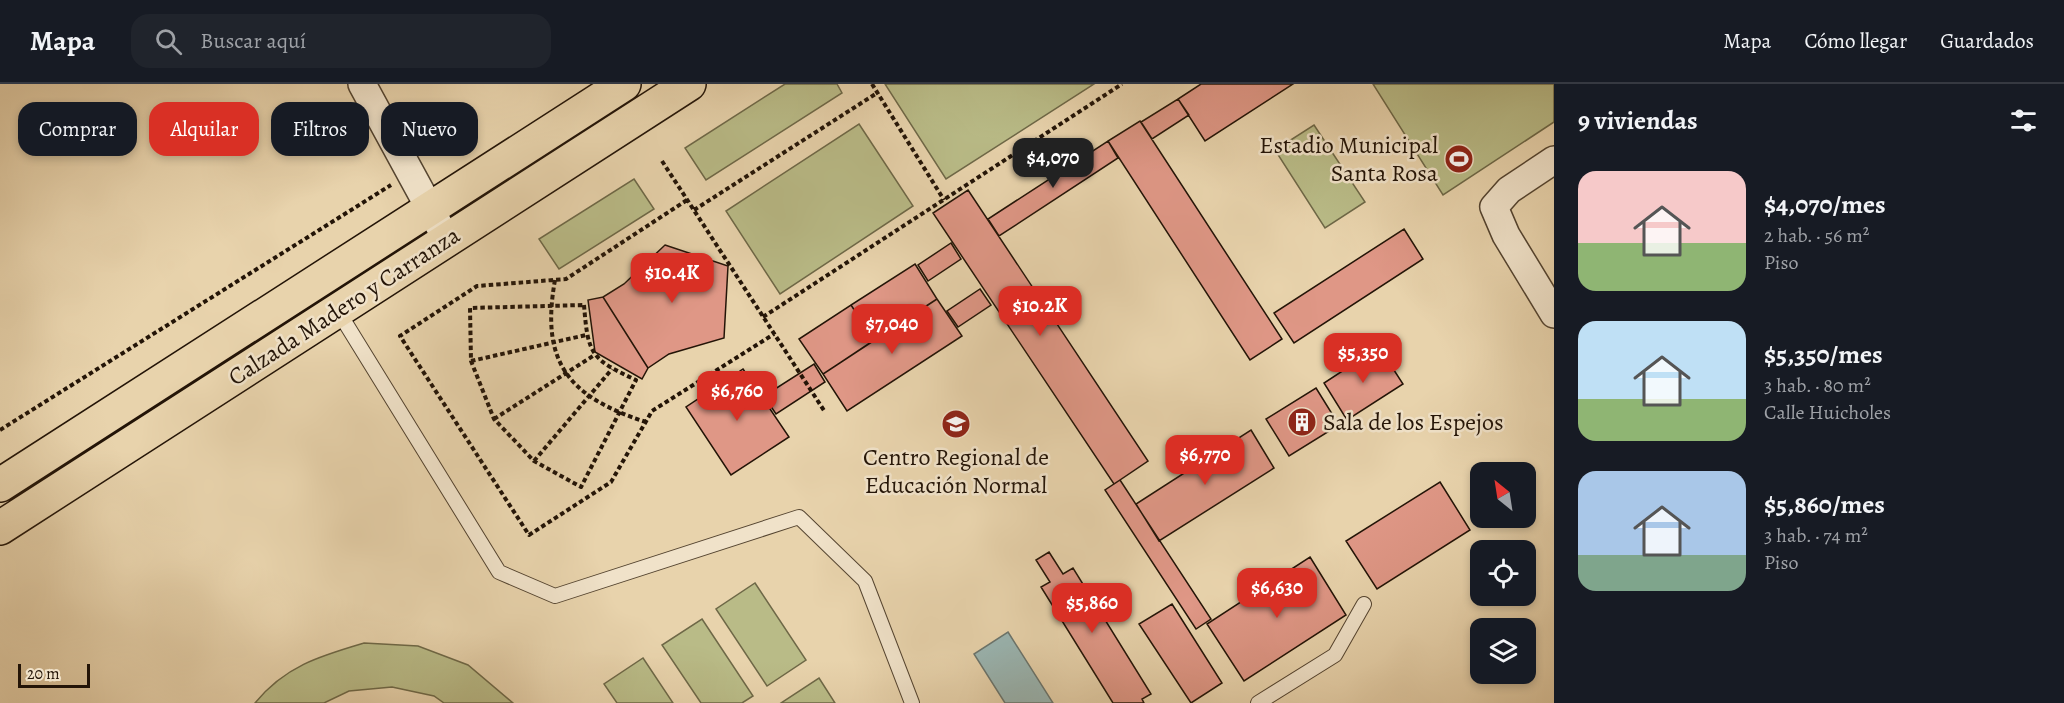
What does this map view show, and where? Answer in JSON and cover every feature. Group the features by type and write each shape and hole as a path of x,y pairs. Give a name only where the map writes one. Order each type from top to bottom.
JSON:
{"main road":[{"name":"Calzada Madero y Carranza","path":"0,485 624,84"},
{"name":"Calzada Madero y Carranza","path":"0,528 689,84"},
{"path":"152,387 172,416"}],"street":[{"path":"362,84 447,240"},
{"path":"1554,160 1509,190 1494,207 1506,235 1554,314"}],"lane":[{"path":"338,311 499,572 555,596 799,517 865,581 912,703"},
{"path":"1258,703 1335,656 1364,604"}],"path":[{"path":"872,84 944,200"},
{"path":"763,317 1122,84"},
{"path":"694,210 878,93"},
{"path":"662,161 825,412"},
{"path":"0,430 410,172"},
{"path":"687,200 566,279 477,286 400,336 529,535 611,482 652,411 774,334"},
{"path":"555,280 550,306 552,343 566,373 588,397 619,413 646,422"},
{"path":"585,305 586,335 593,356 612,369 636,380 581,487 534,461 494,419 471,361 470,308 550,306 585,305"},
{"path":"471,361 586,335"},
{"path":"494,419 593,356"},
{"path":"534,461 612,369"}],"green space":[{"path":"785,84 837,84 842,93 706,180 685,148"},
{"path":"885,84 1094,84 946,179"},
{"name":"Estadio Municipal Santa Rosa","path":"1373,84 1554,84 1554,122 1443,195"},
{"path":"859,124 913,206 780,294 726,211"},
{"path":"1314,125 1365,202 1325,228 1275,150"},
{"path":"634,179 654,209 559,269 539,239"},
{"path":"755,583 806,660 767,686 716,609"},
{"path":"702,619 753,696 742,703 701,703 662,645"},
{"path":"364,643 418,646 468,665 513,703 444,703 434,696 392,687 349,691 324,703 255,703 266,690 291,671 318,658"},
{"path":"643,658 673,703 617,703 604,684"},
{"path":"819,678 835,703 781,703"}],"water":[{"path":"1008,632 1053,703 1005,703 974,654"}],"building":[{"path":"1201,84 1293,84 1205,141 1178,99"},
{"path":"1178,99 1189,115 1152,139 1141,122"},
{"path":"1140,121 1282,339 1250,360 1108,141"},
{"path":"1108,141 1118,158 999,236 988,219"},
{"path":"968,190 1148,461 1114,484 933,213"},
{"path":"1404,229 1423,259 1294,343 1274,313"},
{"path":"951,243 961,259 928,281 918,265"},
{"path":"665,245 728,266 724,338 669,354 648,368 603,297 624,284"},
{"path":"915,264 937,299 874,340 851,305"},
{"path":"980,289 991,305 958,327 947,311"},
{"path":"603,297 648,368 642,379 595,352 588,300"},
{"path":"937,299 962,336 847,411 823,374"},
{"path":"851,305 874,340 823,374 799,339"},
{"path":"1379,347 1403,384 1347,420 1324,383"},
{"path":"814,364 825,382 776,414 764,396"},
{"path":"743,369 789,437 731,475 686,407"},
{"name":"Sala de los Espejos","path":"1316,388 1339,425 1289,456 1266,419"},
{"path":"1251,430 1274,468 1159,541 1136,504"},
{"path":"1120,480 1211,619 1196,629 1105,490"},
{"path":"1440,482 1470,530 1377,589 1346,541"},
{"path":"1049,552 1063,574 1073,568 1151,694 1142,699 1144,703 1113,703 1041,587 1050,582 1036,560"},
{"path":"1310,557 1346,615 1244,681 1207,624"},
{"path":"1172,604 1222,683 1191,703 1139,624"}],"place":[{"name":"Estadio Municipal Santa Rosa","path":"1459,159"},
{"name":"Sala de los Espejos","path":"1302,422"},
{"name":"Centro Regional de Educación Normal","path":"956,424"}]}
